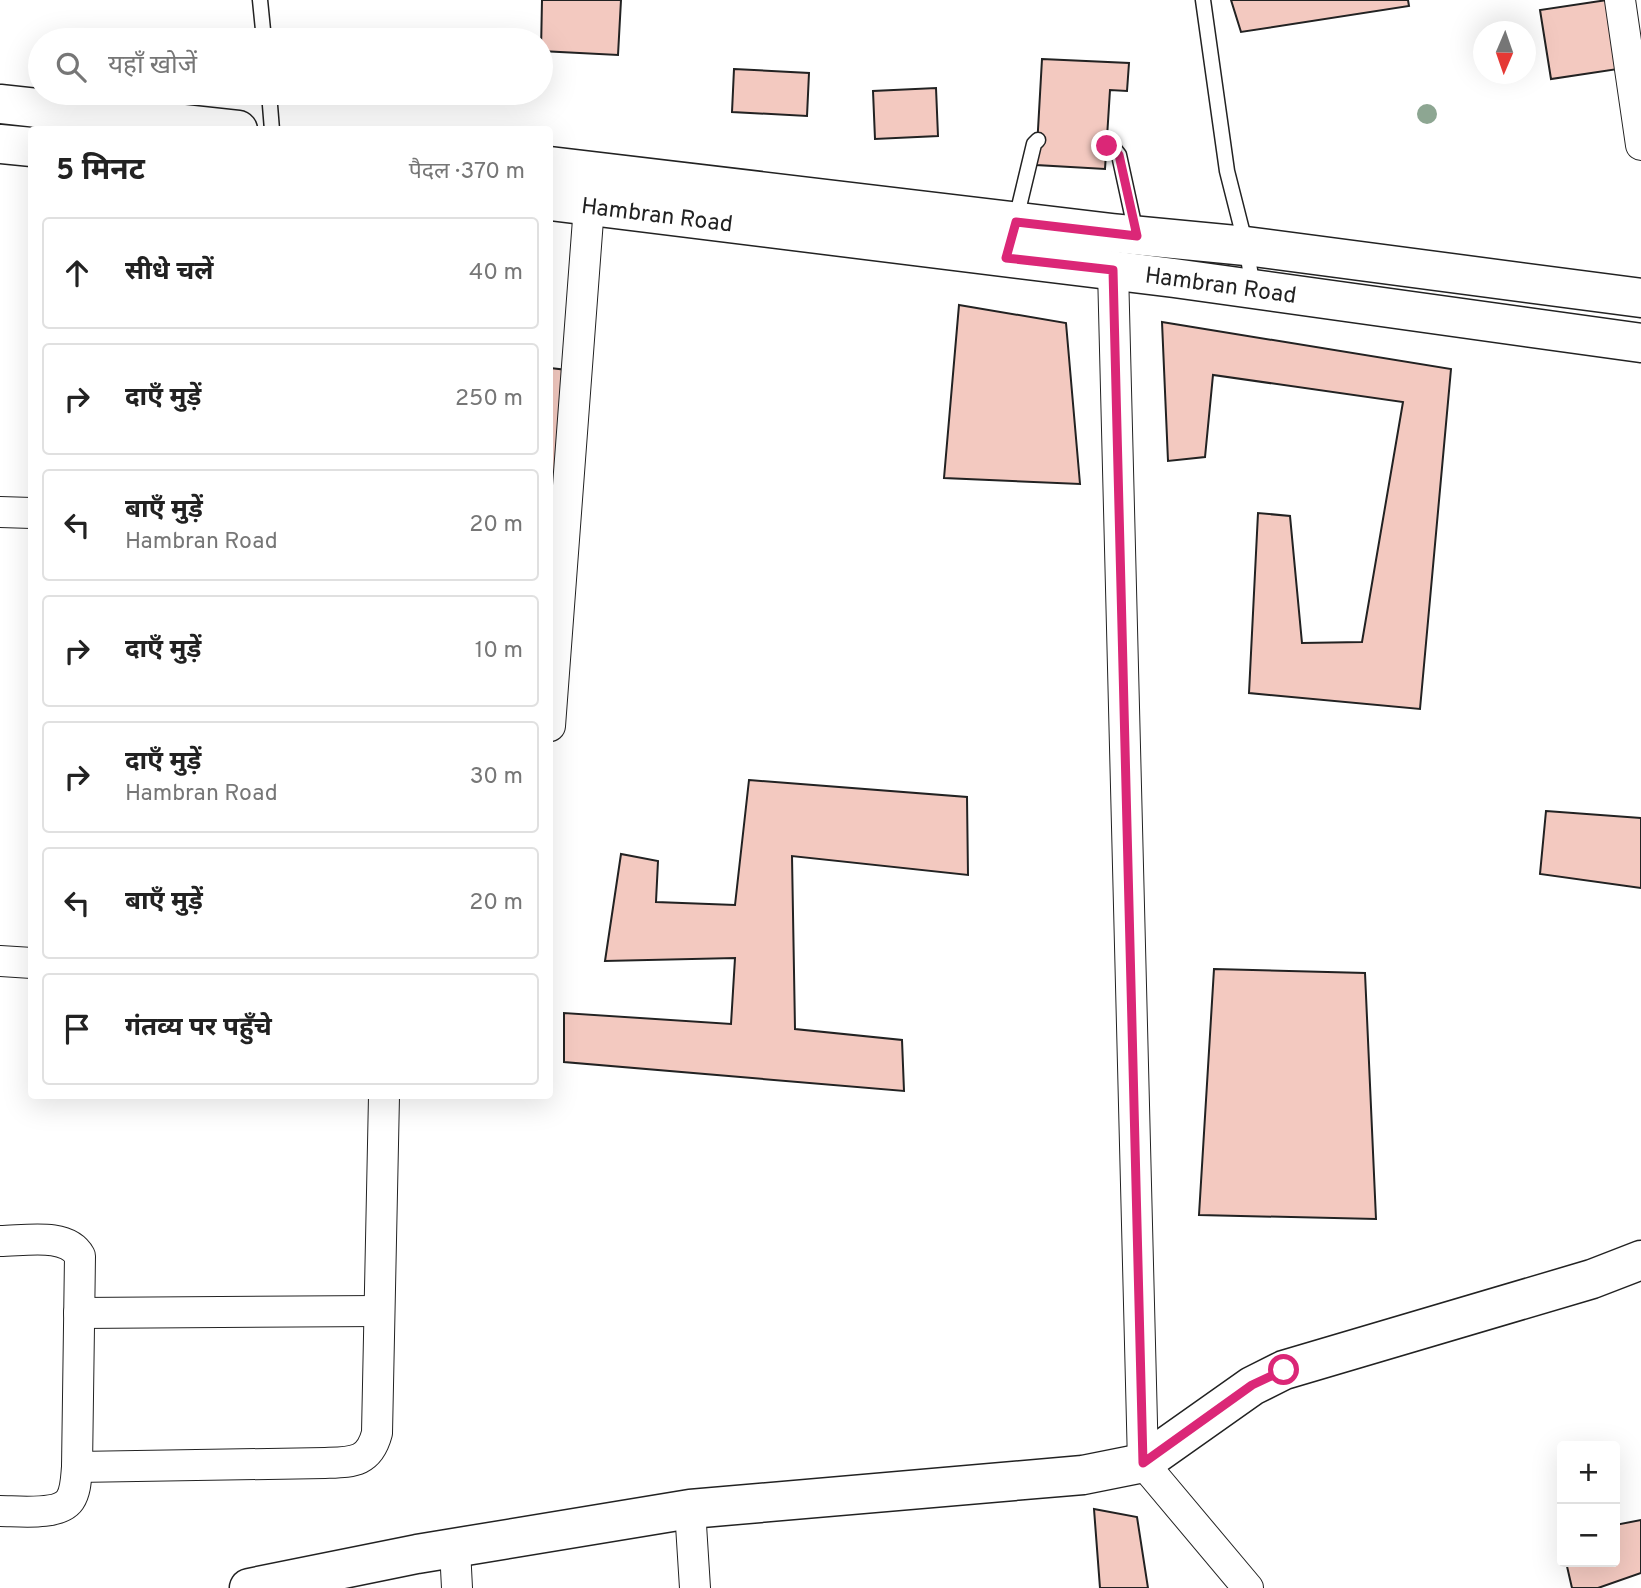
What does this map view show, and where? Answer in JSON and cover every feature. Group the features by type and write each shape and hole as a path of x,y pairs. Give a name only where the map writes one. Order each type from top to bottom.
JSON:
{"main road":[{"path":"0,104 201,126"},
{"path":"0,144 28,147"},
{"name":"Hambran Road","path":"553,166 1011,240 1113,270 1641,343"},
{"name":"Hambran Road","path":"553,201 1011,240 1137,236 1246,246 1641,298"},
{"path":"249,1588 418,1554 690,1509 1083,1475 1143,1463 1252,1385 1284,1370 1592,1279 1641,1260"}],"street":[{"path":"1620,0 1641,145"},
{"path":"553,686 589,206"},
{"path":"1113,270 1143,1463 1248,1588"},
{"path":"0,512 28,513"},
{"path":"0,961 28,963"},
{"path":"77,1467 350,1462 362,1459 373,1447 377,1433 384,1099"},
{"path":"0,1241 55,1241 75,1247 81,1265 77,1467 74,1493 64,1507 54,1510 0,1511"},
{"path":"79,1314 379,1311"},
{"path":"690,1509 695,1588"},
{"path":"455,1549 457,1588"}],"lane":[{"path":"260,0 263,28"},
{"path":"1203,0 1227,171 1246,246 1253,289"},
{"path":"270,105 272,126"},
{"path":"1011,240 1034,144 1038,140"},
{"path":"1107,146 1112,146 1119,155 1137,236"}],"building":[{"path":"542,0 621,0 618,55 553,52 553,28 541,28"},
{"path":"1231,0 1408,0 1409,6 1241,32"},
{"path":"1607,0 1618,69 1551,79 1540,10"},
{"path":"1042,59 1129,63 1127,91 1110,90 1105,169 1036,165"},
{"path":"734,69 809,73 807,116 732,112"},
{"path":"936,88 938,136 875,139 873,91"},
{"path":"959,305 1066,323 1080,484 944,478"},
{"path":"1162,322 1451,369 1420,709 1249,693 1258,513 1290,516 1302,643 1362,642 1403,402 1213,375 1205,457 1168,461"},
{"path":"553,368 567,370 553,477"},
{"path":"749,780 967,797 968,875 792,856 795,1029 902,1040 904,1091 564,1062 564,1013 731,1024 735,958 605,961 621,854 658,861 656,902 735,905"},
{"path":"1546,811 1641,818 1641,888 1540,874"},
{"path":"1214,969 1365,973 1376,1219 1199,1215"},
{"path":"1094,1509 1137,1517 1148,1588 1100,1588"},
{"path":"1641,1520 1641,1573 1598,1588 1572,1588 1567,1567 1620,1567 1620,1524"}],"route":[{"path":"1107,146 1112,146 1119,155 1137,236 1016,222 1006,258 1113,270 1143,1463 1252,1385 1284,1370"}]}
